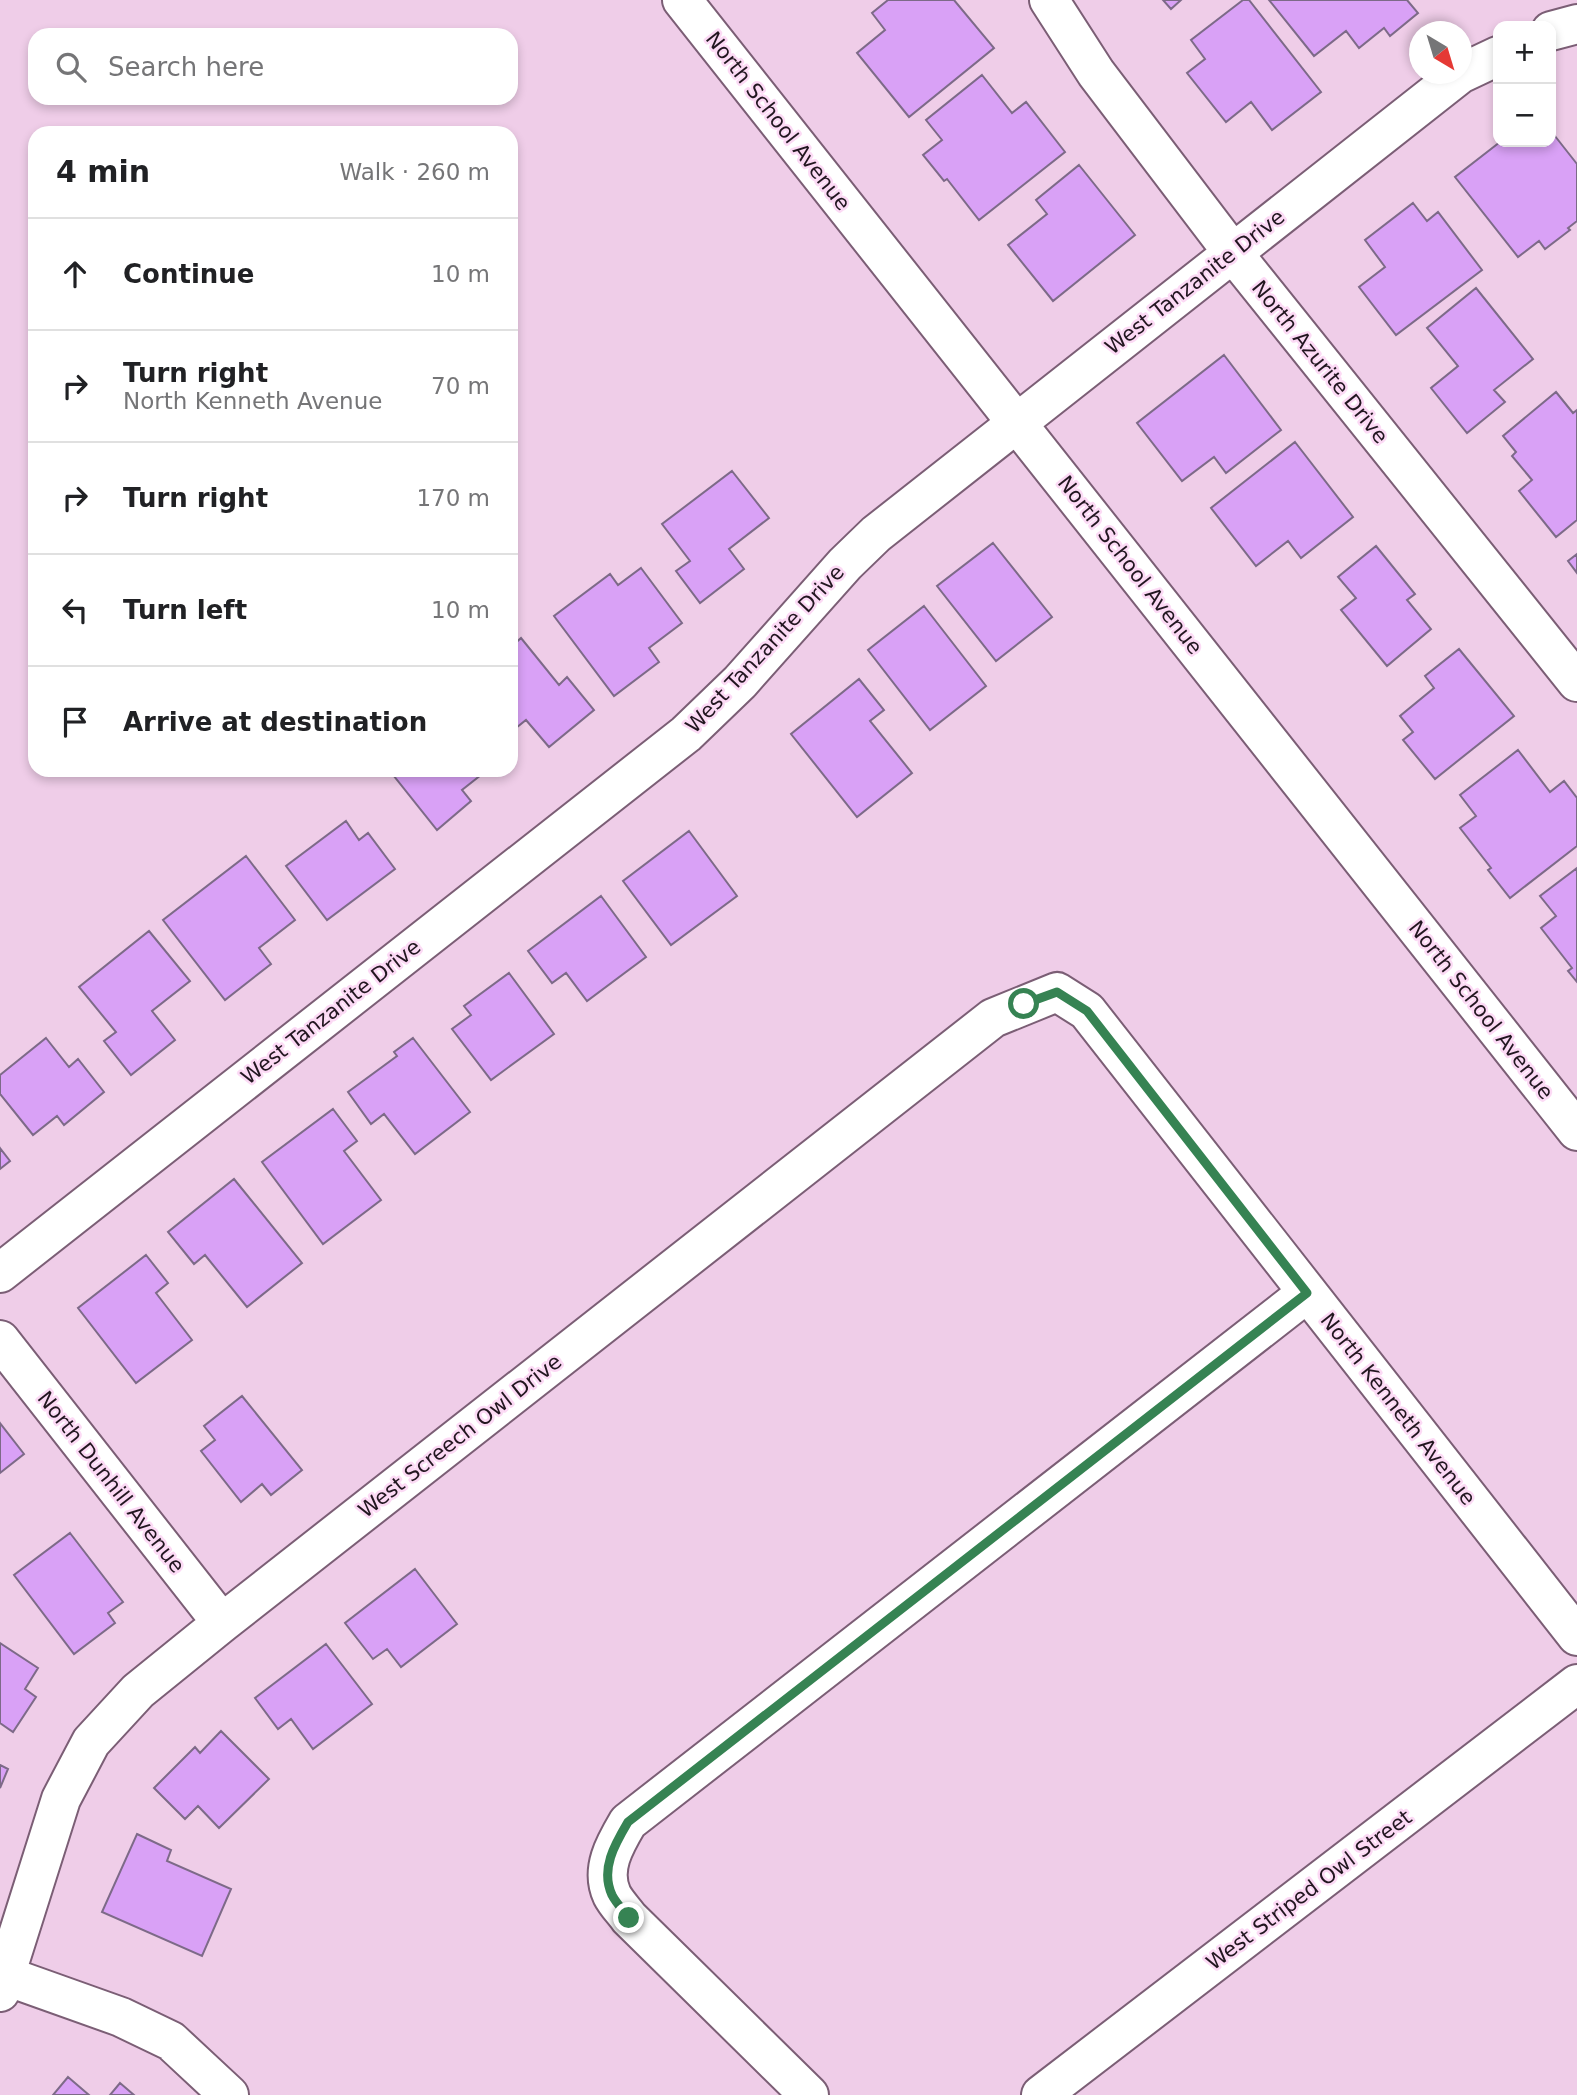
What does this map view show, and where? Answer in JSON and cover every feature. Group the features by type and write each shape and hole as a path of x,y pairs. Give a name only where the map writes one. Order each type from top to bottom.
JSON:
{"street":[{"name":"North School Avenue","path":"682,0 1577,1131"},
{"name":"North Azurite Drive","path":"1049,0 1096,73 1233,253 1577,682"},
{"path":"1556,30 1577,24"},
{"name":"West Tanzanite Drive","path":"1472,68 1493,58"},
{"name":"West Tanzanite Drive","path":"0,1273 686,734 740,682 845,564 877,534 1445,84"},
{"name":"North Kenneth Avenue","path":"1057,992 1087,1011 1577,1636"},
{"name":"West Screech Owl Drive","path":"3,1984 61,1799 91,1742 138,1691 993,1018 1057,992"},
{"path":"809,2095 629,1918 612,1895 607,1871 613,1848 628,1822 1307,1293"},
{"name":"North Dunhill Avenue","path":"0,1340 222,1623"},
{"name":"West Striped Owl Street","path":"1041,2095 1577,1684"},
{"path":"3,1984 121,2017 171,2041 229,2095"}],"building":[{"path":"888,0 954,0 994,48 909,117 857,53 885,30 872,13"},
{"path":"1163,0 1181,0 1171,9"},
{"path":"1243,0 1249,0 1321,92 1272,130 1251,102 1226,122 1187,73 1205,59 1191,40"},
{"path":"1269,0 1407,0 1418,13 1390,36 1384,28 1359,48 1346,31 1314,56"},
{"path":"982,75 1012,113 1026,102 1065,152 979,220 947,179 944,181 923,155 942,140 926,120"},
{"path":"1556,137 1577,164 1577,221 1568,228 1570,230 1545,249 1539,241 1518,257 1455,177 1494,147 1556,147"},
{"path":"1079,165 1135,235 1053,301 1008,245 1047,214 1036,200"},
{"path":"1413,203 1427,221 1438,212 1482,270 1396,335 1359,287 1385,267 1365,240"},
{"path":"1476,288 1533,359 1494,390 1505,402 1467,433 1431,388 1458,366 1427,328"},
{"path":"1224,355 1281,430 1226,473 1214,457 1182,481 1137,423"},
{"path":"1556,392 1573,413 1577,410 1577,520 1556,537 1519,491 1532,480 1512,456 1516,452 1503,436"},
{"path":"1295,442 1353,517 1301,558 1288,541 1256,566 1211,508"},
{"path":"732,471 769,518 729,549 744,569 700,603 676,571 690,561 662,524"},
{"path":"993,543 1052,617 996,661 937,586"},
{"path":"1376,546 1415,594 1407,600 1431,629 1387,666 1341,610 1356,598 1338,577"},
{"path":"1577,554 1577,573 1568,561"},
{"path":"641,568 682,623 649,648 659,662 614,696 554,616 610,574 618,585"},
{"path":"924,606 986,686 930,730 868,650"},
{"path":"521,638 559,685 567,677 594,710 549,747 526,720 518,726 518,641"},
{"path":"1459,649 1514,716 1435,779 1403,740 1413,732 1400,716 1434,688 1425,676"},
{"path":"859,679 884,710 870,721 912,773 857,817 791,734"},
{"path":"1518,750 1550,792 1564,781 1577,798 1577,846 1510,898 1460,828 1476,816 1460,795"},
{"path":"395,777 478,777 462,790 471,801 437,830"},
{"path":"346,821 359,840 368,833 395,869 327,920 286,866"},
{"path":"689,831 737,896 671,945 623,881"},
{"path":"246,856 295,920 259,948 271,964 225,1000 163,920"},
{"path":"1577,868 1577,982 1568,971 1572,968 1541,928 1556,916 1540,896"},
{"path":"601,896 646,957 587,1001 566,973 552,983 528,951"},
{"path":"149,931 190,981 152,1011 175,1040 131,1075 104,1041 116,1032 79,987"},
{"path":"509,973 554,1034 491,1080 452,1029 471,1015 464,1006"},
{"path":"46,1038 69,1067 78,1059 104,1092 64,1125 57,1116 33,1135 0,1094 0,1075"},
{"path":"413,1038 470,1112 415,1154 384,1114 371,1124 348,1092 397,1056 394,1052"},
{"path":"333,1109 357,1141 344,1151 381,1200 323,1244 262,1162"},
{"path":"0,1148 10,1161 0,1169"},
{"path":"234,1179 302,1263 247,1307 205,1255 194,1264 168,1232"},
{"path":"146,1255 168,1283 156,1293 192,1340 136,1383 78,1308"},
{"path":"242,1396 302,1470 271,1495 262,1484 241,1502 201,1451 215,1440 204,1426"},
{"path":"0,1423 24,1454 0,1473"},
{"path":"70,1533 123,1602 108,1613 115,1623 74,1654 14,1575"},
{"path":"415,1569 457,1624 401,1667 387,1649 373,1659 345,1623"},
{"path":"0,1643 38,1668 25,1689 36,1697 13,1732 0,1723"},
{"path":"326,1644 372,1704 313,1749 291,1719 278,1729 255,1698"},
{"path":"221,1731 269,1779 219,1828 198,1806 185,1819 154,1788 195,1747 200,1753"},
{"path":"0,1765 8,1769 0,1788"},
{"path":"137,1834 171,1850 167,1861 231,1889 202,1956 102,1912"},
{"path":"68,2077 89,2095 53,2095"},
{"path":"120,2083 134,2095 110,2095"}],"route":[{"path":"629,1918 612,1895 607,1871 613,1848 628,1822 1307,1293 1087,1011 1057,992 1024,1004"}]}
